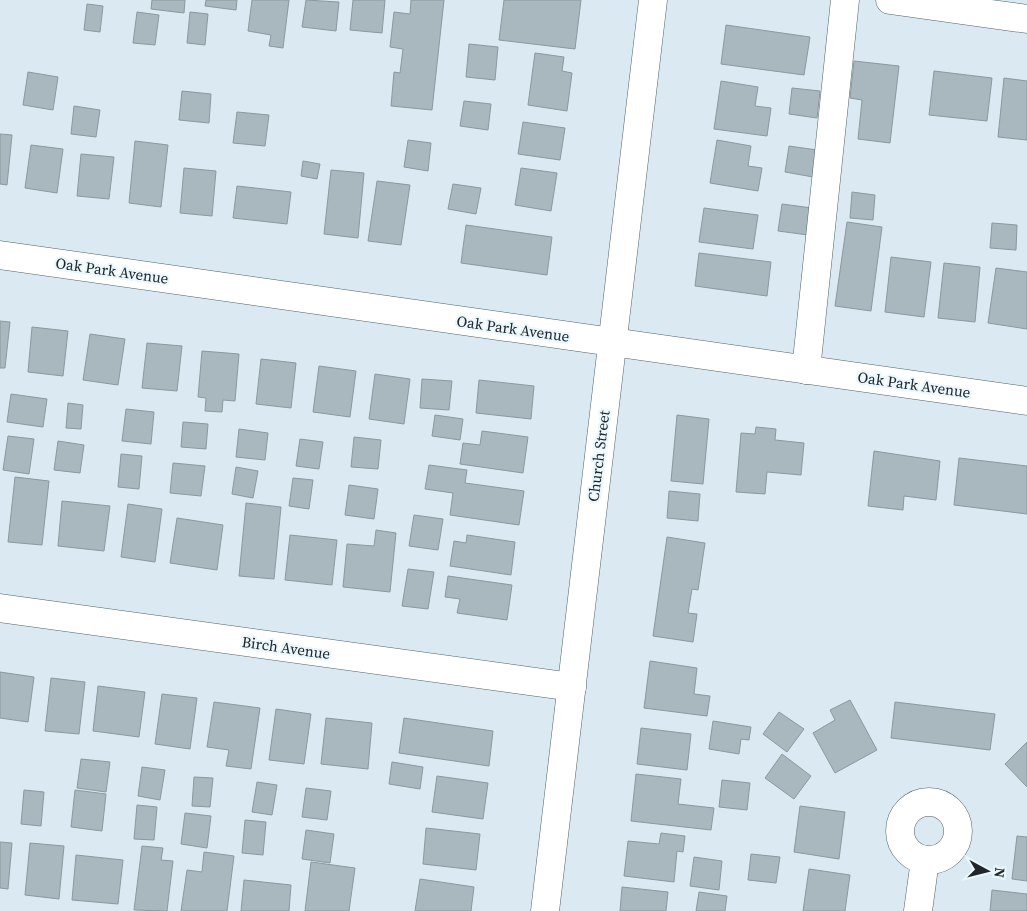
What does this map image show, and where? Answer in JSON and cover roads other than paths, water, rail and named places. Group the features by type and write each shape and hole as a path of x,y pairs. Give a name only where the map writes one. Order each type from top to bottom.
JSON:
{"street":[{"name":"Church Street","path":"545,911 653,0"},
{"path":"806,370 845,0"},
{"path":"890,0 1027,19"},
{"name":"Oak Park Avenue","path":"0,255 1027,401"},
{"name":"Birch Avenue","path":"0,608 572,688"},
{"path":"918,911 924,860"}]}
